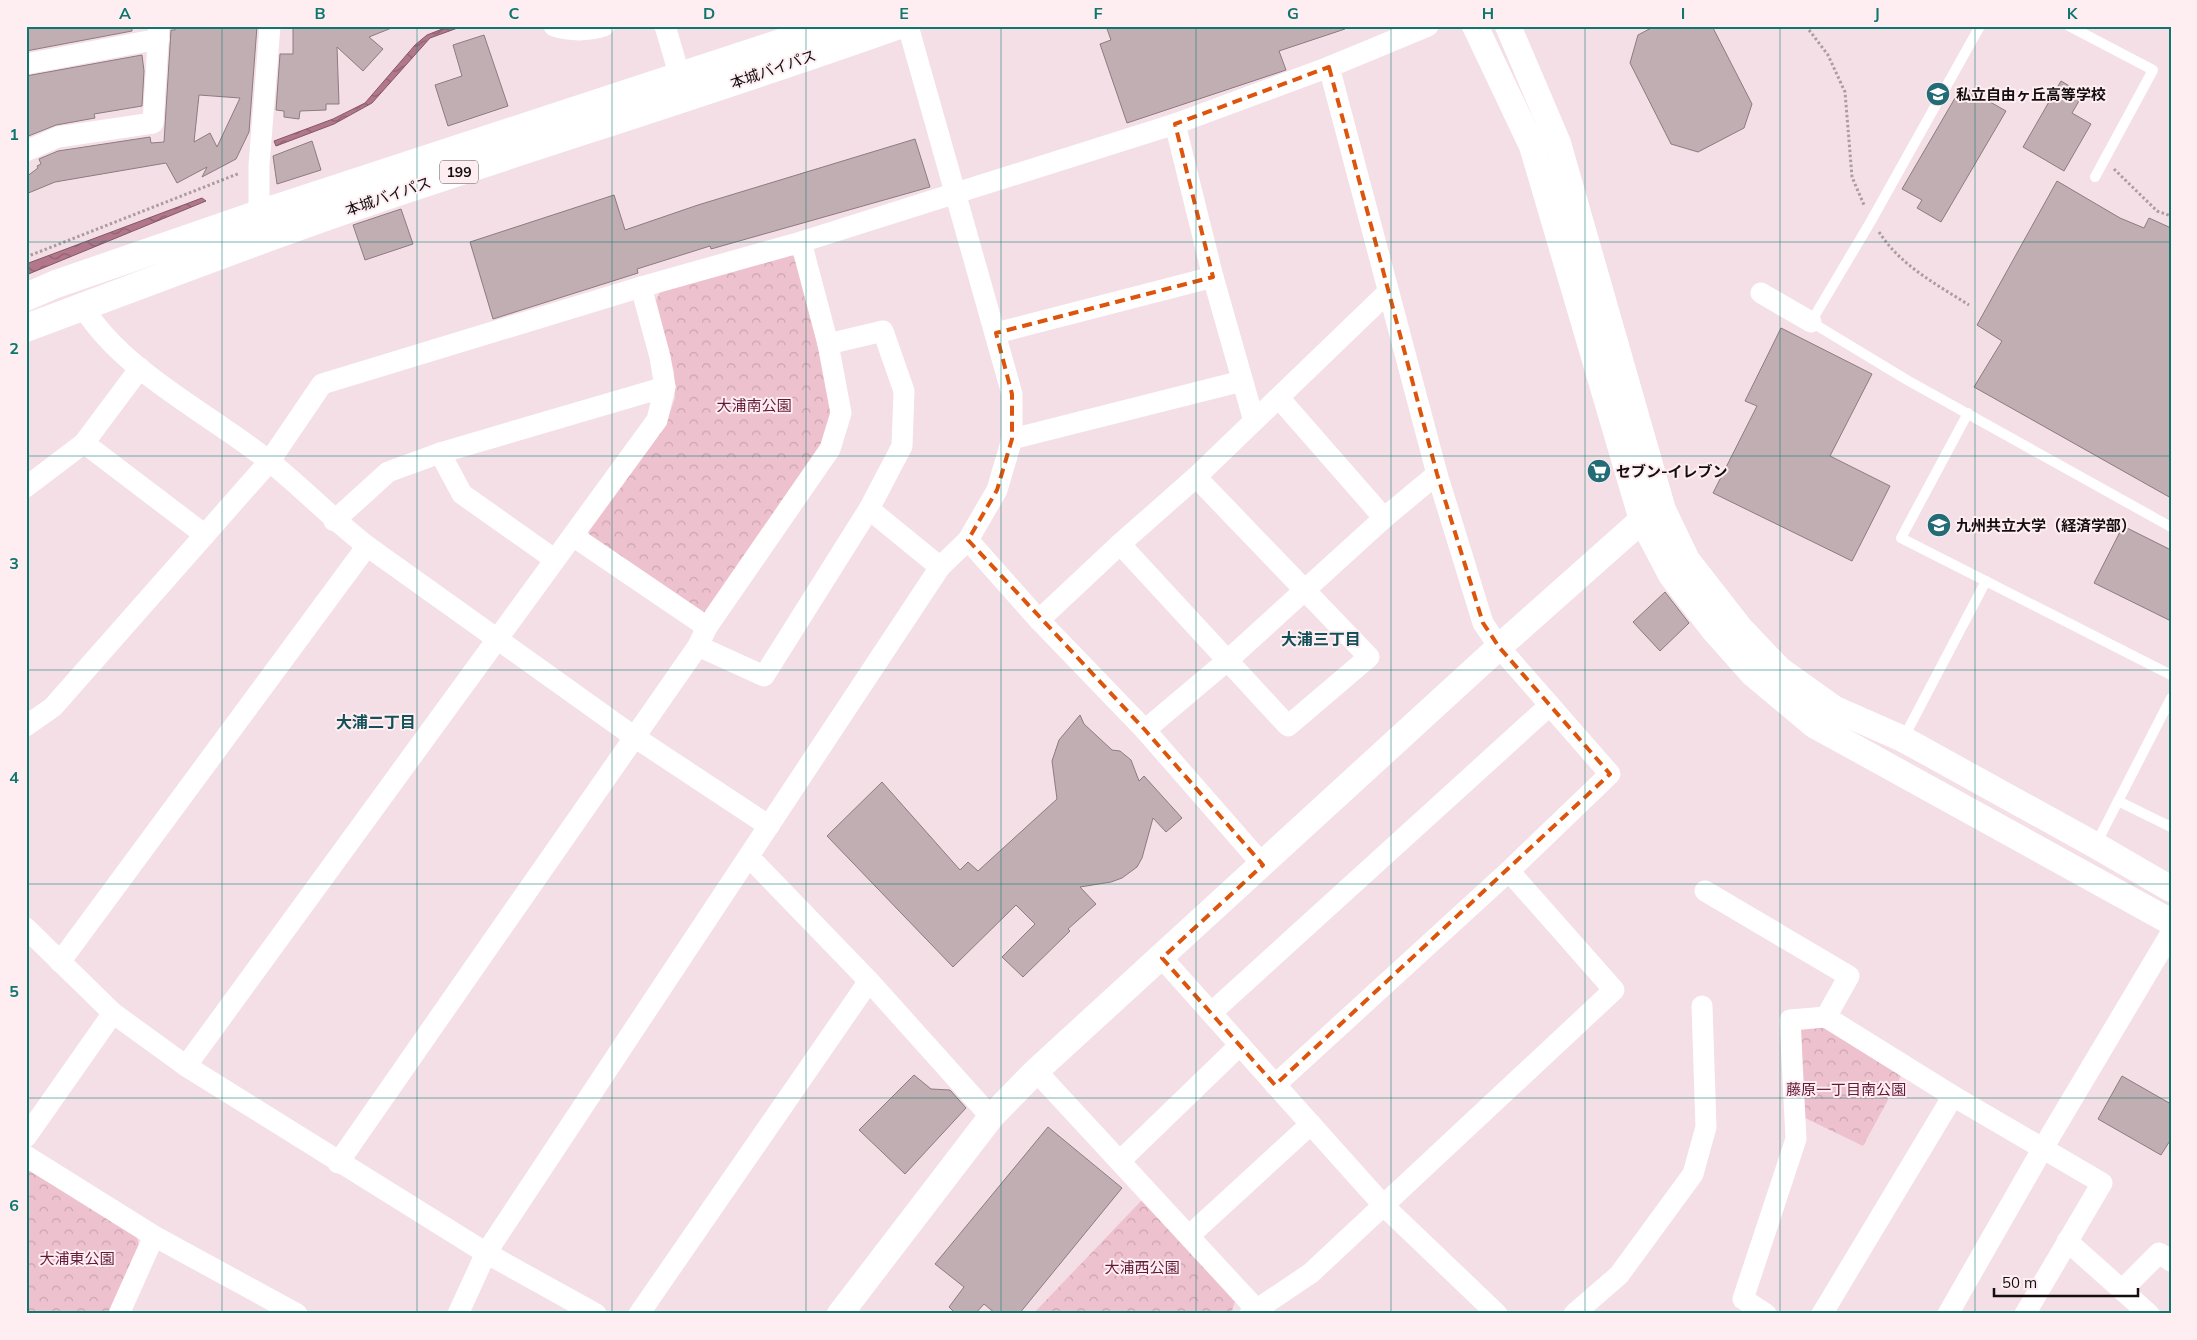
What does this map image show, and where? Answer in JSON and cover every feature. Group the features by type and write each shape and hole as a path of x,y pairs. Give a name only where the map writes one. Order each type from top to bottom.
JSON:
{"highway":[{"name":"本城バイパス","path":"26,328 83,307 261,227 680,77 833,26"},
{"name":"本城バイパス","path":"26,297 56,284 411,187 740,81 896,26"}],"street":[{"path":"261,227 259,165 270,26"},
{"path":"554,26 564,29 592,29 604,26"},
{"path":"665,26 680,77"},
{"path":"458,1314 486,1253 940,567 968,540 997,490 1012,439 1012,394 957,192 908,26"},
{"path":"26,726 53,707 206,535 269,462 322,384 641,287 801,242 1175,124 1329,67 1428,26"},
{"path":"1475,26 1532,146 1671,574 1713,629 1753,674 1814,726 2171,922"},
{"path":"1508,26 1558,143 1653,515 1687,560 1740,628 1779,669 1835,709 1903,739 2096,845 2171,889"},
{"path":"26,64 159,33 153,123 58,138 26,151"},
{"path":"1275,1085 1509,871 1610,774 1499,647 1483,623 1437,474 1329,67"},
{"path":"1175,124 1213,277 1254,421"},
{"path":"338,1163 703,636 830,448 841,413 828,344 801,242"},
{"path":"996,333 1213,277"},
{"path":"186,1066 554,558 573,536 657,420 665,387 660,357 641,287"},
{"path":"1039,620 1120,544 1196,477 1388,293"},
{"path":"1761,293 1811,322"},
{"path":"83,307 93,323 140,368 269,462 334,520 367,546 633,736 769,826"},
{"path":"573,536 703,636 764,676 869,509 902,446 904,391 883,331 828,344"},
{"path":"26,487 84,443 140,368"},
{"path":"1012,439 1242,381"},
{"path":"334,520 388,472 440,453 665,387"},
{"path":"1279,398 1384,518"},
{"path":"84,443 206,535"},
{"path":"440,453 462,494 554,558"},
{"path":"1145,730 1228,660 1384,518 1437,474"},
{"path":"1120,544 1288,726 1369,657 1196,477"},
{"path":"869,509 940,567"},
{"path":"840,1314 991,1117 1036,1071 1263,866 1499,647 1653,515"},
{"path":"968,540 1039,620 1145,730 1263,866"},
{"path":"60,962 367,546"},
{"path":"1211,1013 1550,705"},
{"path":"749,857 868,981 991,1117"},
{"path":"1036,1071 1190,1235 1253,1312 1310,1274 1614,990 1509,871"},
{"path":"1705,891 1849,976 1826,1017"},
{"path":"26,928 113,1013 186,1066 338,1163 486,1253 596,1314"},
{"path":"1953,1312 2043,1148 2171,933"},
{"path":"1162,958 1384,1206 1497,1314"},
{"path":"639,1314 868,981"},
{"path":"1574,1314 1619,1276 1692,1174 1706,1127 1702,1006"},
{"path":"26,1137 113,1013"},
{"path":"1766,1314 1743,1299 1796,1139 1790,1020 1826,1017 1953,1096 2102,1183 2025,1314"},
{"path":"1120,1161 1240,1045"},
{"path":"1822,1314 1953,1096"},
{"path":"1190,1235 1311,1124"},
{"path":"26,1156 154,1236 297,1314"},
{"path":"119,1314 154,1236"},
{"path":"2067,1241 2148,1314"},
{"path":"2122,1290 2158,1254 2171,1262"}],"lane":[{"path":"1980,26 1871,221 1811,322 2171,527"},
{"path":"2069,26 2153,70 2094,177"},
{"path":"1968,413 1901,538 2171,675"},
{"path":"1903,739 1986,581"},
{"path":"2096,845 2171,698"},
{"path":"2118,801 2171,827"}],"path":[{"path":"1806,26 1828,55 1845,92 1852,177 1871,221 1891,250 1920,274 1969,305"},
{"path":"2104,159 2157,210 2171,216"},
{"path":"26,257 259,165"}],"highlighted area":[{"path":"1329,67 1437,474 1483,623 1499,647 1610,774 1275,1085 1162,958 1263,865 1145,730 968,540 997,490 1012,439 1012,394 996,333 1213,277 1175,124"}],"green space":[{"name":"大浦南公園","path":"788,253 796,258 829,377 833,413 823,442 708,612 700,614 591,539 588,531 668,418 675,398 674,372 656,300 660,292"},
{"name":"藤原一丁目南公園","path":"1823,1025 1902,1074 1863,1146 1803,1117 1801,1028"},
{"name":"大浦東公園","path":"26,1169 136,1234 139,1245 109,1314 26,1314"},
{"name":"大浦西公園","path":"1142,1200 1236,1298 1231,1314 1033,1314"}],"water":[{"path":"450,26 463,26 430,38 372,103 334,124 276,146 274,141 333,119 365,103 415,45 427,35"},
{"path":"202,198 206,201 26,275 26,264"}],"building":[{"path":"26,26 132,26 132,31 26,51"},
{"path":"175,26 257,26 249,132 236,159 202,177 207,167 177,183 166,163 55,182 26,194 26,177 41,164 39,159 58,151 150,137 151,143 164,142 171,30 175,30","holes":["199,95 240,98 217,147 210,133 194,142"]},
{"path":"293,26 394,27 369,37 383,49 363,71 337,47 339,104 326,104 326,110 300,111 299,119 284,117 284,111 276,110 280,54 293,54"},
{"path":"1106,26 1344,26 1345,29 1279,51 1286,70 1127,123 1100,44 1111,40"},
{"path":"1655,26 1712,26 1752,104 1744,128 1698,152 1671,144 1630,63 1638,35"},
{"path":"484,35 508,106 448,126 435,85 462,76 453,45"},
{"path":"142,55 144,71 142,106 94,114 95,118 56,125 26,137 26,76"},
{"path":"2061,81 2083,94 2072,113 2091,124 2064,171 2023,147"},
{"path":"1962,86 2006,111 1941,222 1917,208 1922,200 1902,189"},
{"path":"915,139 930,187 711,249 710,246 637,269 638,273 493,319 470,242 614,195 625,230 698,205"},
{"path":"312,141 321,170 277,184 273,156"},
{"path":"2057,181 2120,218 2144,228 2149,218 2171,228 2171,498 1974,387 2002,341 1977,325"},
{"path":"401,209 413,244 365,260 353,225"},
{"path":"1781,328 1872,374 1830,456 1890,486 1852,561 1713,493 1757,406 1745,401"},
{"path":"2123,526 2171,550 2171,621 2094,583"},
{"path":"1665,592 1689,623 1660,651 1633,622"},
{"path":"1080,715 1084,724 1112,750 1120,751 1131,760 1139,781 1144,776 1182,818 1166,832 1153,818 1142,858 1137,867 1122,878 1111,882 1080,887 1096,904 1068,929 1070,931 1023,977 1002,957 1035,924 1016,905 953,967 827,836 882,782 960,870 968,862 978,871 1057,799 1052,761 1059,740"},
{"path":"914,1075 931,1089 950,1090 966,1108 905,1174 859,1130"},
{"path":"2122,1076 2171,1104 2171,1139 2161,1155 2098,1119"},
{"path":"1048,1127 1122,1188 1019,1314 996,1314 984,1304 975,1314 956,1314 949,1307 964,1287 935,1264"}],"place":[{"name":"私立自由ヶ丘高等学校","path":"1938,94"},
{"name":"セブン-イレブン","path":"1599,471"},
{"name":"九州共立大学（経済学部）","path":"1939,525"}],"district":[{"name":"大浦三丁目","path":"1321,639"},
{"name":"大浦二丁目","path":"376,722"}]}
